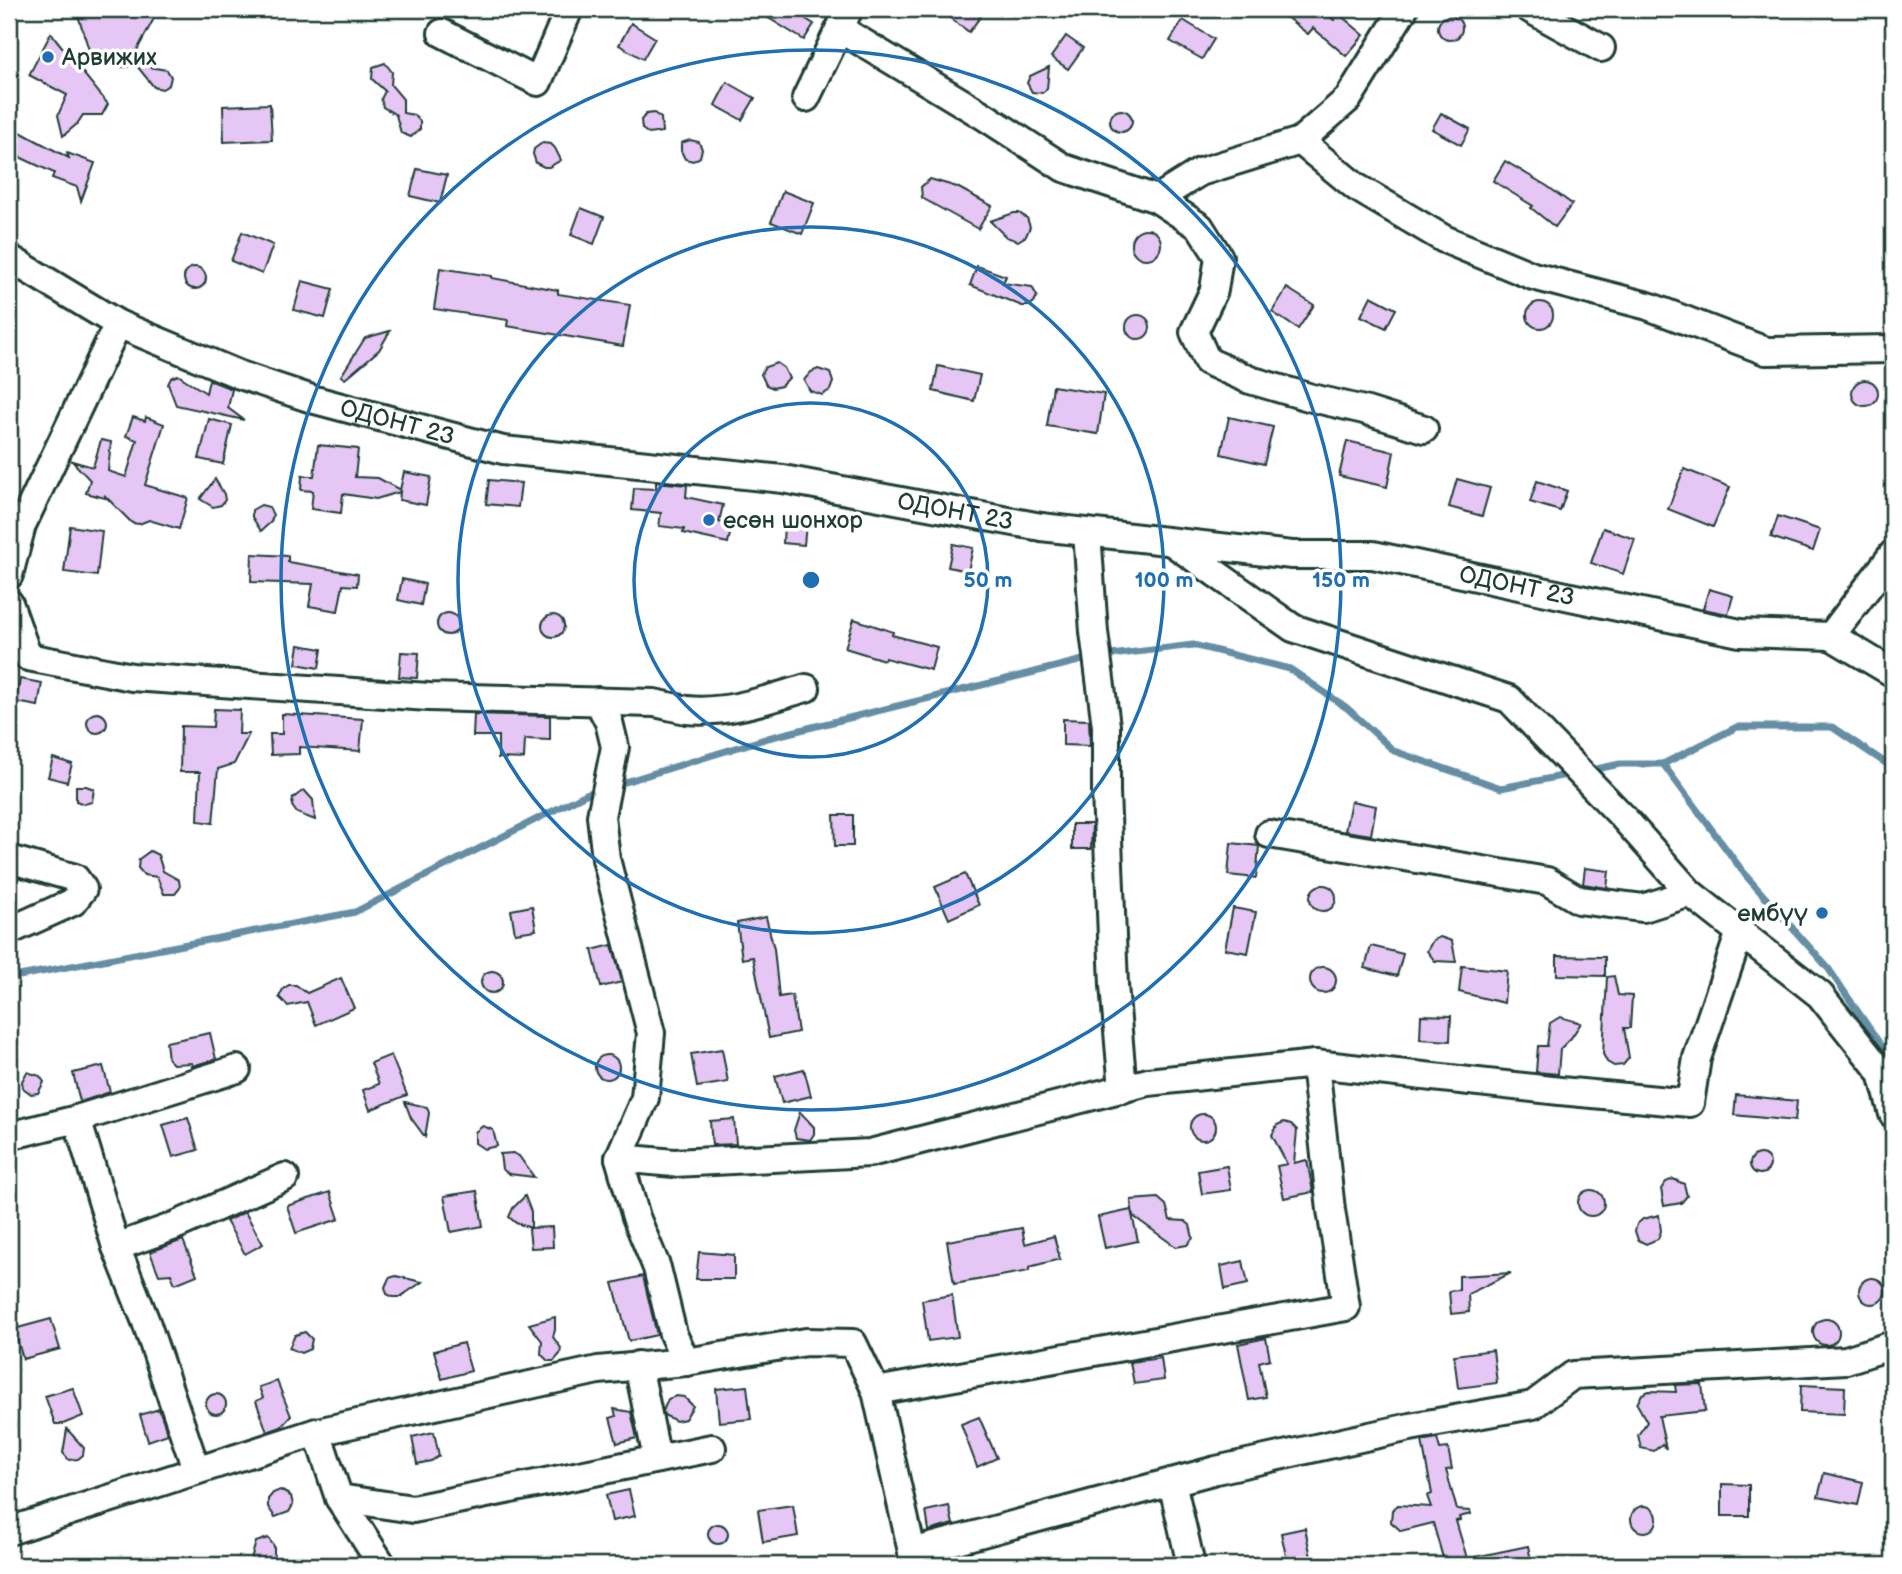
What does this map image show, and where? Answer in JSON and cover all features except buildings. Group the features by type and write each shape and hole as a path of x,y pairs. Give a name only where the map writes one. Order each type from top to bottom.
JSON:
{"street":[{"path":"442,33 538,82 569,9"},
{"path":"1157,199 1200,172 1300,141 1348,99 1404,9"},
{"path":"1530,9 1601,48"},
{"path":"806,98 844,19 1064,168 1157,199 1200,227 1219,257 1214,290 1194,331 1207,361 1250,380 1424,429"},
{"path":"1300,141 1356,187 1444,239 1533,276 1648,306 1766,351 1893,349"},
{"name":"ОДОНТ 23","path":"9,258 118,324 240,374 315,400 503,450 783,479 1041,527 1292,555 1373,555 1740,633 1831,636"},
{"path":"9,575 22,525 118,324"},
{"path":"1087,532 1095,641 1106,726 1114,985 1124,1089"},
{"path":"1170,541 1293,628 1509,699 1690,893 1820,995 1882,1073 1893,1113"},
{"path":"1893,554 1831,636 1893,673"},
{"path":"9,604 28,657 132,677 429,697 654,703 687,710 739,707 806,688"},
{"path":"598,701 610,722 615,747 601,816 606,859 651,1033 645,1098 619,1158 636,1217 657,1268 673,1334 686,1362"},
{"path":"1269,834 1547,881 1578,900 1643,908 1690,893"},
{"path":"9,859 75,878 83,889 73,902 9,931"},
{"path":"619,1158 674,1163 870,1153 1148,1082 1315,1064 1690,1103 1697,1058 1740,932"},
{"path":"876,1391 1346,1307 1331,1210 1315,1064"},
{"path":"9,1136 77,1119 237,1069"},
{"path":"77,1119 116,1247 146,1322 196,1469"},
{"path":"116,1247 172,1227 285,1177"},
{"path":"9,1531 317,1432 598,1370 686,1362 806,1342 853,1343 876,1391 913,1559 1216,1470 1410,1427 1533,1405 1573,1375 1846,1360 1893,1345"},
{"path":"638,1365 657,1459"},
{"path":"317,1432 339,1498 383,1565"},
{"path":"339,1498 413,1509 712,1448"},
{"path":"1172,1482 1191,1565"}],"waterway":[{"path":"1103,656 1193,645 1290,669 1347,708 1394,751 1501,788 1572,774"},
{"path":"612,786 768,738 1091,658"},
{"path":"1587,771 1620,764 1663,764 1737,727 1832,727 1893,768"},
{"path":"1663,764 1747,877 1828,968 1893,1063"},
{"path":"9,978 355,912 586,794 601,790"}],"place":[{"name":"Арвижих","path":"48,57"},
{"name":"есөн шонхор","path":"709,520"},
{"name":"ембүү","path":"1822,913"}]}
